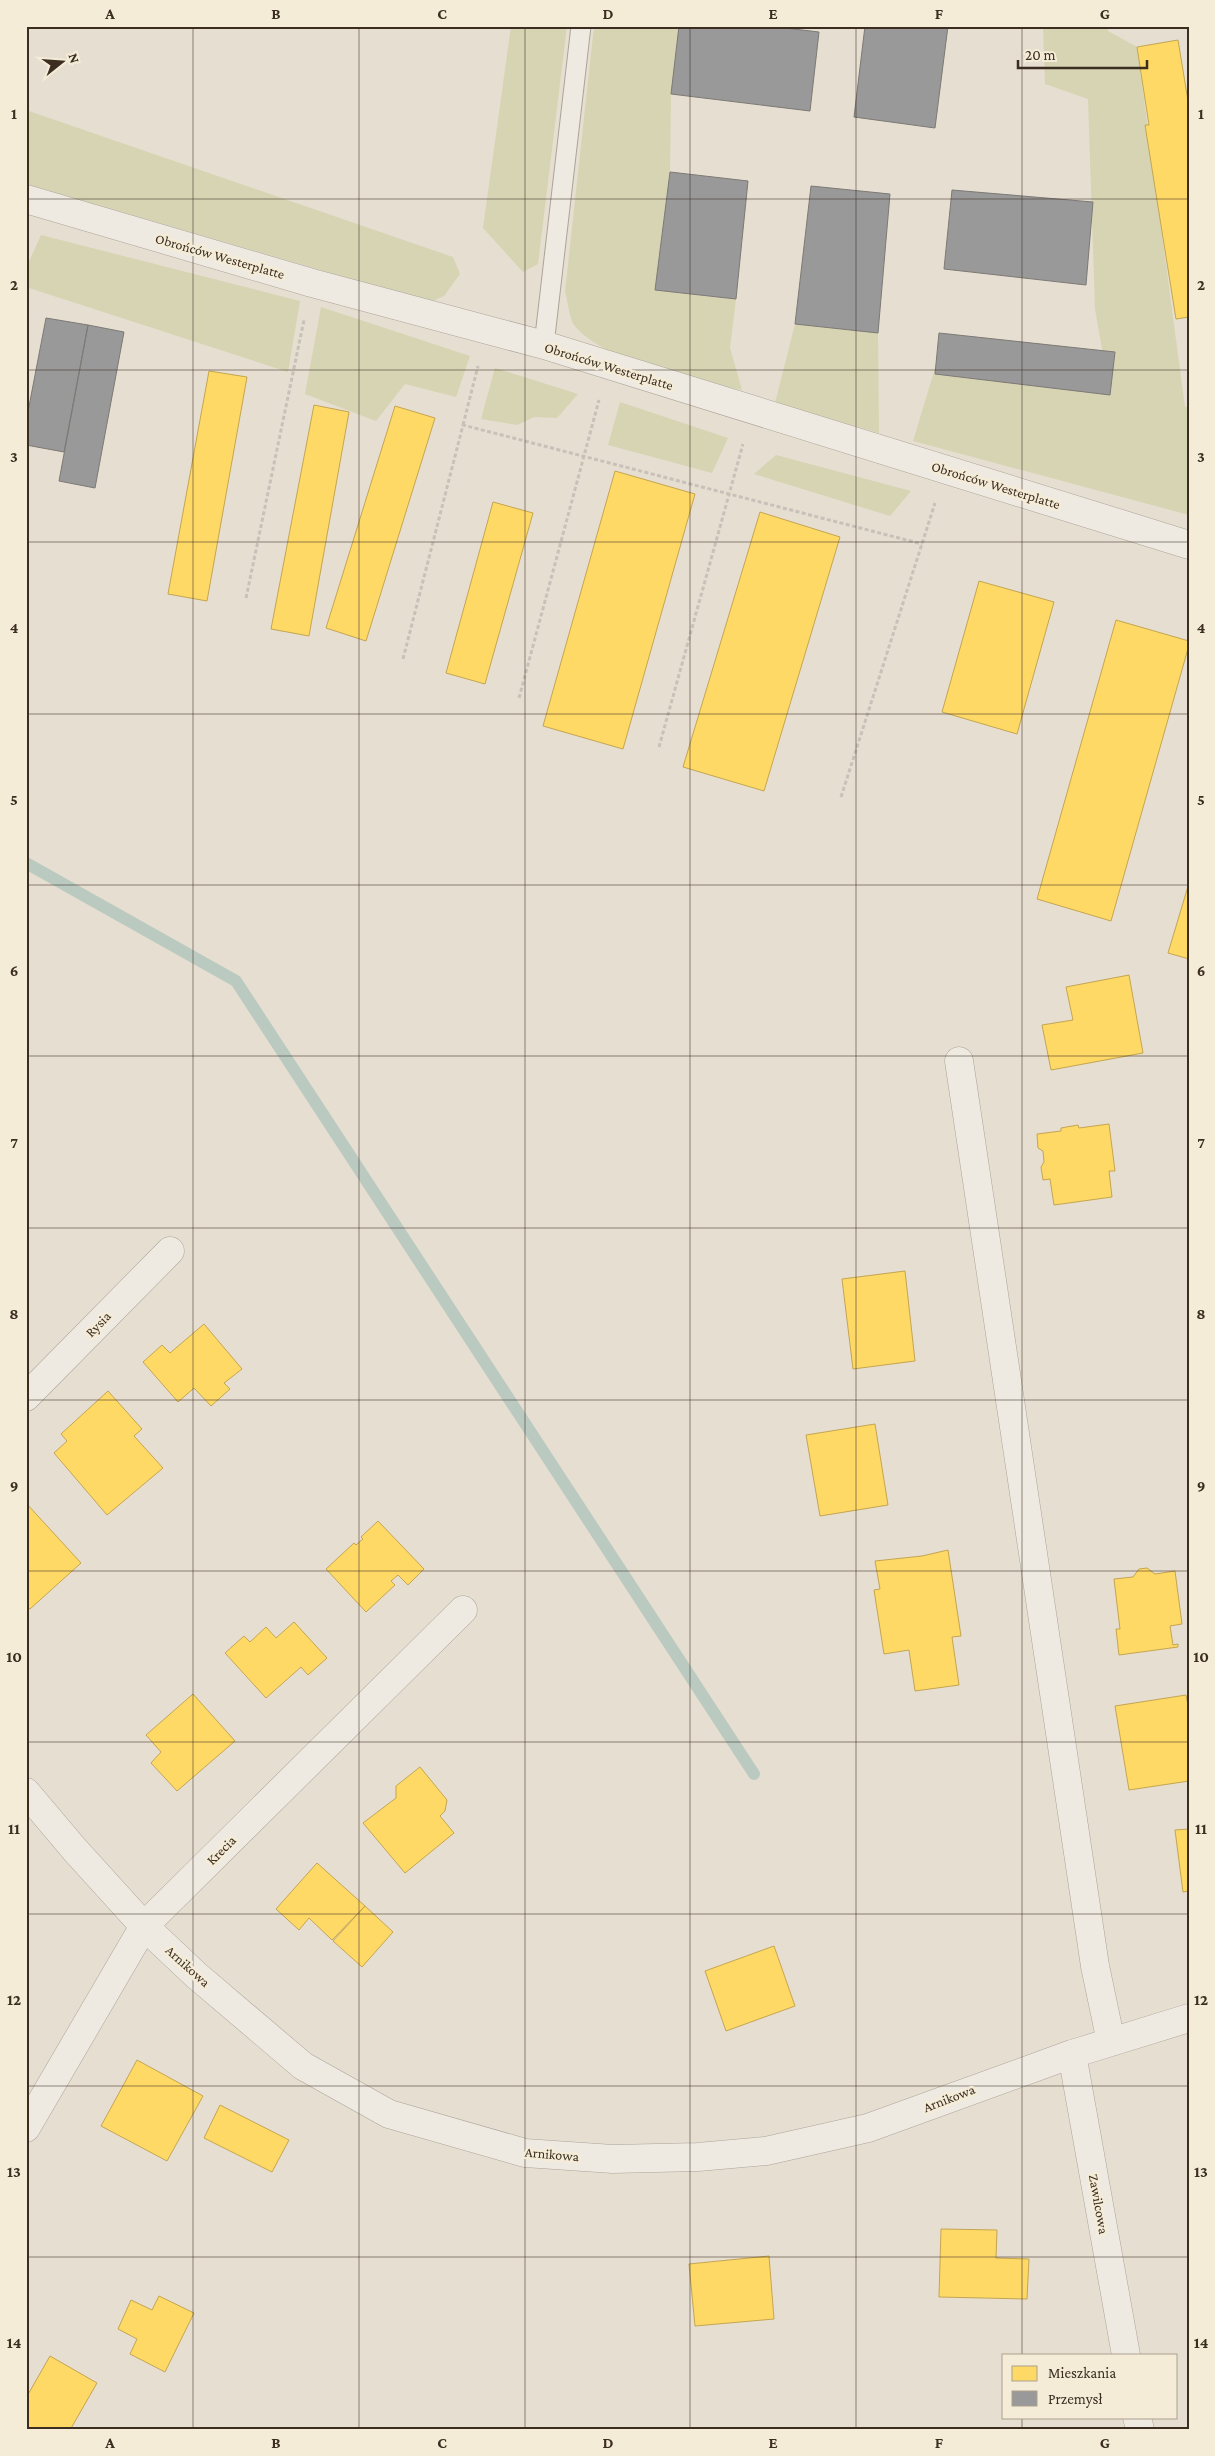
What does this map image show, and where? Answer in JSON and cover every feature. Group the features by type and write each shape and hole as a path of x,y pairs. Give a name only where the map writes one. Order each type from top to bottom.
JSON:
{"street":[{"name":"Obrońców Westerplatte","path":"26,199 312,282 488,329 1189,545"},
{"path":"959,1061 1095,1966 1111,2042"},
{"name":"Rysia","path":"26,1397 170,1251"},
{"name":"Krecia","path":"26,2128 144,1926 463,1610"},
{"name":"Arnikowa","path":"26,1792 75,1850 144,1926 196,1975 303,2066 390,2114 525,2153 613,2159 698,2157 766,2151 868,2128 1072,2054 1189,2018"},
{"name":"Zawilcowa","path":"1072,2054 1126,2354"}],"lane":[{"path":"544,346 581,26"}],"path":[{"path":"246,598 312,282"},
{"path":"403,660 488,329"},
{"path":"518,698 609,366"},
{"path":"659,747 753,410"},
{"path":"463,424 922,544"},
{"path":"841,797 946,469"}],"shaded area":[{"path":"511,26 567,26 538,264 523,272 483,228"},
{"path":"594,26 679,26 671,95 670,172 655,290 736,299 730,348 742,390 677,375 628,359 587,338 572,322 565,292"},
{"path":"1043,26 1107,26 1108,31 1137,47 1185,407 1189,407 1189,515 913,441 936,365 1110,394 1095,309 1088,99 1045,84"},
{"path":"26,110 453,257 460,274 444,296 430,302 26,184"},
{"path":"41,235 300,301 288,372 26,287 26,268"},
{"path":"321,307 470,356 456,397 405,384 376,421 305,394"},
{"path":"795,324 878,333 879,433 775,403"},
{"path":"495,368 578,394 557,418 534,417 517,425 481,419"},
{"path":"620,402 728,438 712,473 608,445"},
{"path":"776,455 911,491 890,516 754,474"}],"building: Mieszkania":[{"path":"1178,40 1189,107 1189,317 1176,319 1145,125 1149,125 1137,47"},
{"path":"209,371 247,377 207,601 168,594"},
{"path":"314,405 349,412 309,636 271,629"},
{"path":"395,406 435,418 366,641 326,628"},
{"path":"615,471 695,494 623,749 543,726"},
{"path":"493,502 533,513 485,684 446,673"},
{"path":"760,512 840,537 764,791 683,767"},
{"path":"979,581 1054,602 1017,734 942,712"},
{"path":"1116,620 1189,641 1189,645 1111,921 1037,899"},
{"path":"1189,883 1189,959 1168,953"},
{"path":"1129,975 1143,1053 1051,1070 1042,1025 1073,1020 1066,987"},
{"path":"1109,1124 1115,1171 1109,1171 1112,1197 1054,1205 1050,1179 1043,1180 1041,1167 1044,1162 1043,1151 1038,1148 1037,1134 1061,1131 1061,1128 1078,1125 1079,1128"},
{"path":"905,1271 915,1361 853,1369 842,1279"},
{"path":"204,1324 242,1369 224,1383 230,1389 211,1406 194,1388 178,1402 143,1362 162,1345 170,1353"},
{"path":"108,1391 142,1429 134,1436 163,1468 107,1515 54,1453 67,1441 61,1434"},
{"path":"875,1424 888,1505 820,1516 806,1435"},
{"path":"26,1503 81,1563 30,1609 26,1606"},
{"path":"378,1521 424,1569 408,1585 398,1575 391,1581 395,1585 366,1612 326,1569 354,1543 356,1545 363,1539 361,1537"},
{"path":"948,1550 961,1636 952,1637 959,1685 915,1691 909,1650 884,1654 874,1590 880,1589 875,1561 922,1556"},
{"path":"1147,1568 1155,1574 1175,1571 1182,1624 1170,1626 1173,1645 1178,1644 1178,1647 1119,1655 1116,1629 1120,1629 1114,1579 1133,1577 1139,1569"},
{"path":"294,1622 327,1658 308,1675 301,1667 266,1698 225,1653 244,1636 250,1642 266,1627 276,1638"},
{"path":"193,1694 235,1741 177,1791 151,1763 161,1752 146,1735"},
{"path":"1186,1695 1189,1711 1189,1781 1129,1790 1115,1706"},
{"path":"420,1767 447,1800 445,1811 440,1816 454,1833 405,1873 363,1823 396,1798 396,1786"},
{"path":"1189,1829 1189,1891 1183,1892 1175,1830"},
{"path":"317,1863 365,1906 332,1940 309,1918 299,1930 276,1909"},
{"path":"365,1906 393,1932 362,1967 333,1941"},
{"path":"774,1946 795,2006 726,2031 705,1971"},
{"path":"137,2060 203,2096 167,2161 101,2126"},
{"path":"220,2105 289,2140 272,2172 204,2138"},
{"path":"941,2229 997,2230 996,2258 1029,2259 1027,2299 939,2297"},
{"path":"769,2256 774,2319 695,2326 689,2264"},
{"path":"159,2296 194,2313 165,2372 130,2354 137,2339 118,2329 131,2300 152,2310"},
{"path":"50,2356 97,2383 70,2430 26,2430 26,2398"}],"building: Przemysł":[{"path":"679,26 768,26 819,32 810,111 671,94"},
{"path":"865,26 948,26 935,128 854,117"},
{"path":"670,172 748,181 736,299 655,290"},
{"path":"811,186 890,194 878,333 795,324"},
{"path":"952,190 1093,202 1086,285 944,269"},
{"path":"46,318 88,325 64,452 26,445 26,422"},
{"path":"88,325 124,332 95,488 59,481"},
{"path":"939,333 1115,352 1110,395 935,374"}],"waterway":[{"path":"26,863 236,981 754,1774"}]}
